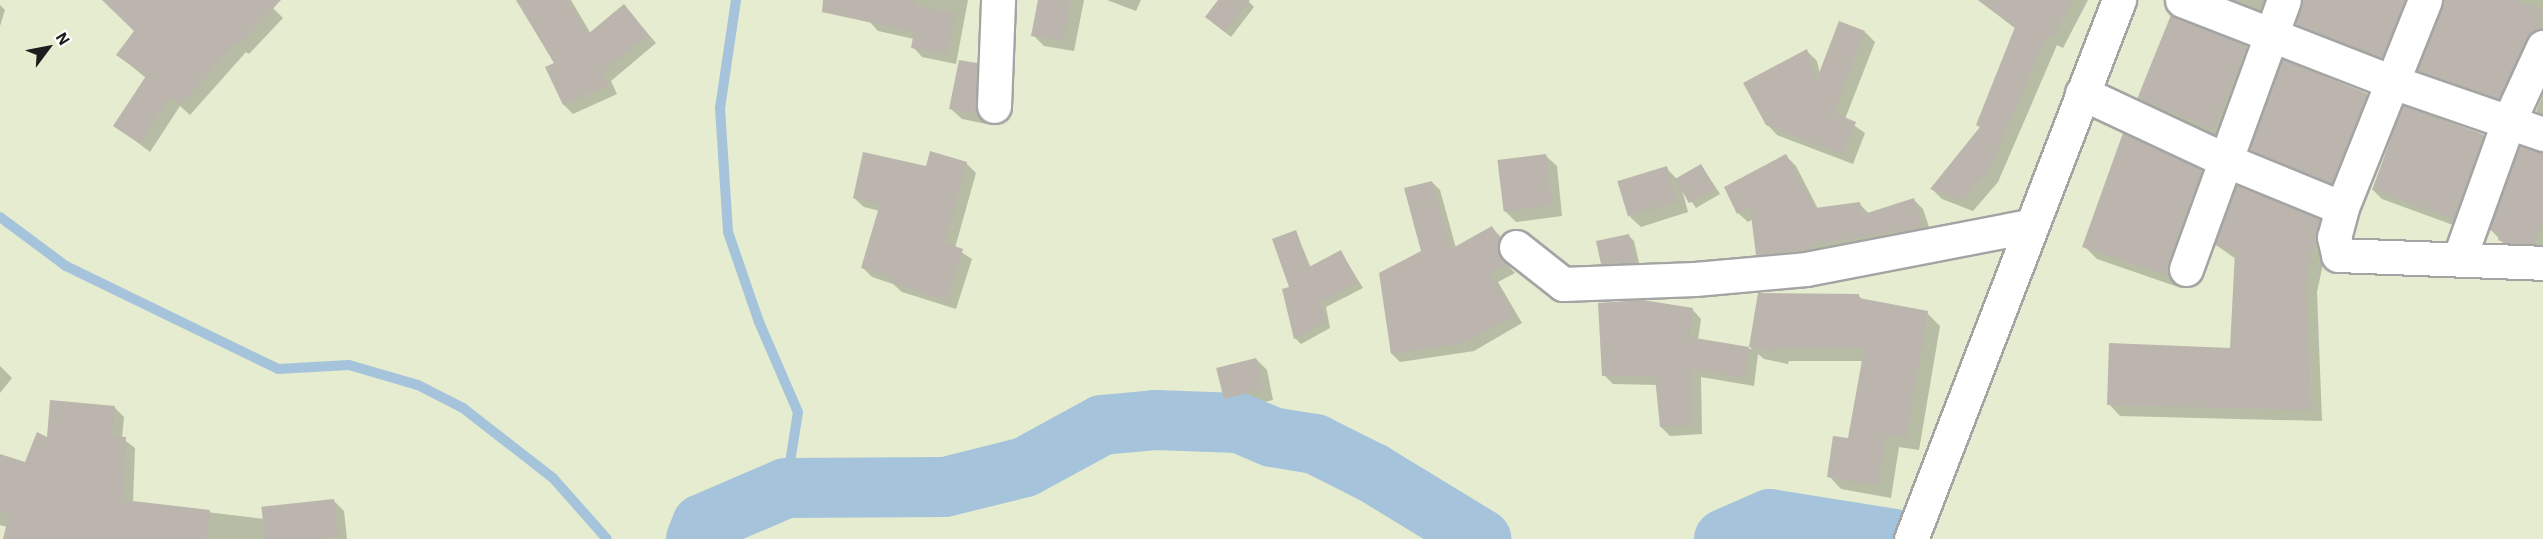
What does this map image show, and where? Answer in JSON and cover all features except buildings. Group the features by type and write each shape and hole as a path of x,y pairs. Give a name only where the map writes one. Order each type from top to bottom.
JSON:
{"street":[{"path":"994,106 998,0"},
{"path":"1916,525 2029,226 2119,0"},
{"path":"2182,0 2272,33 2390,81 2543,134"},
{"path":"2186,269 2284,0"},
{"path":"2425,0 2390,81 2342,208 2334,237 2338,255 2543,263"},
{"path":"2459,259 2508,123 2543,47"},
{"path":"2082,93 2224,160 2342,208"},
{"path":"1516,247 1563,284 1706,279 1806,269 2029,226"}],"green space":[{"path":"0,0 2543,0 2543,539 0,539"}],"waterway":[{"path":"736,0 720,108 728,232 759,322 798,412 786,488"},
{"path":"0,217 66,266 278,369 349,365 418,385 463,408 553,478 607,539"},
{"path":"696,539 702,524 786,488 945,487 1025,467 1102,425 1155,420 1239,423 1272,437 1315,444 1373,473 1481,539"},
{"path":"1724,539 1770,519 1895,539"}]}
